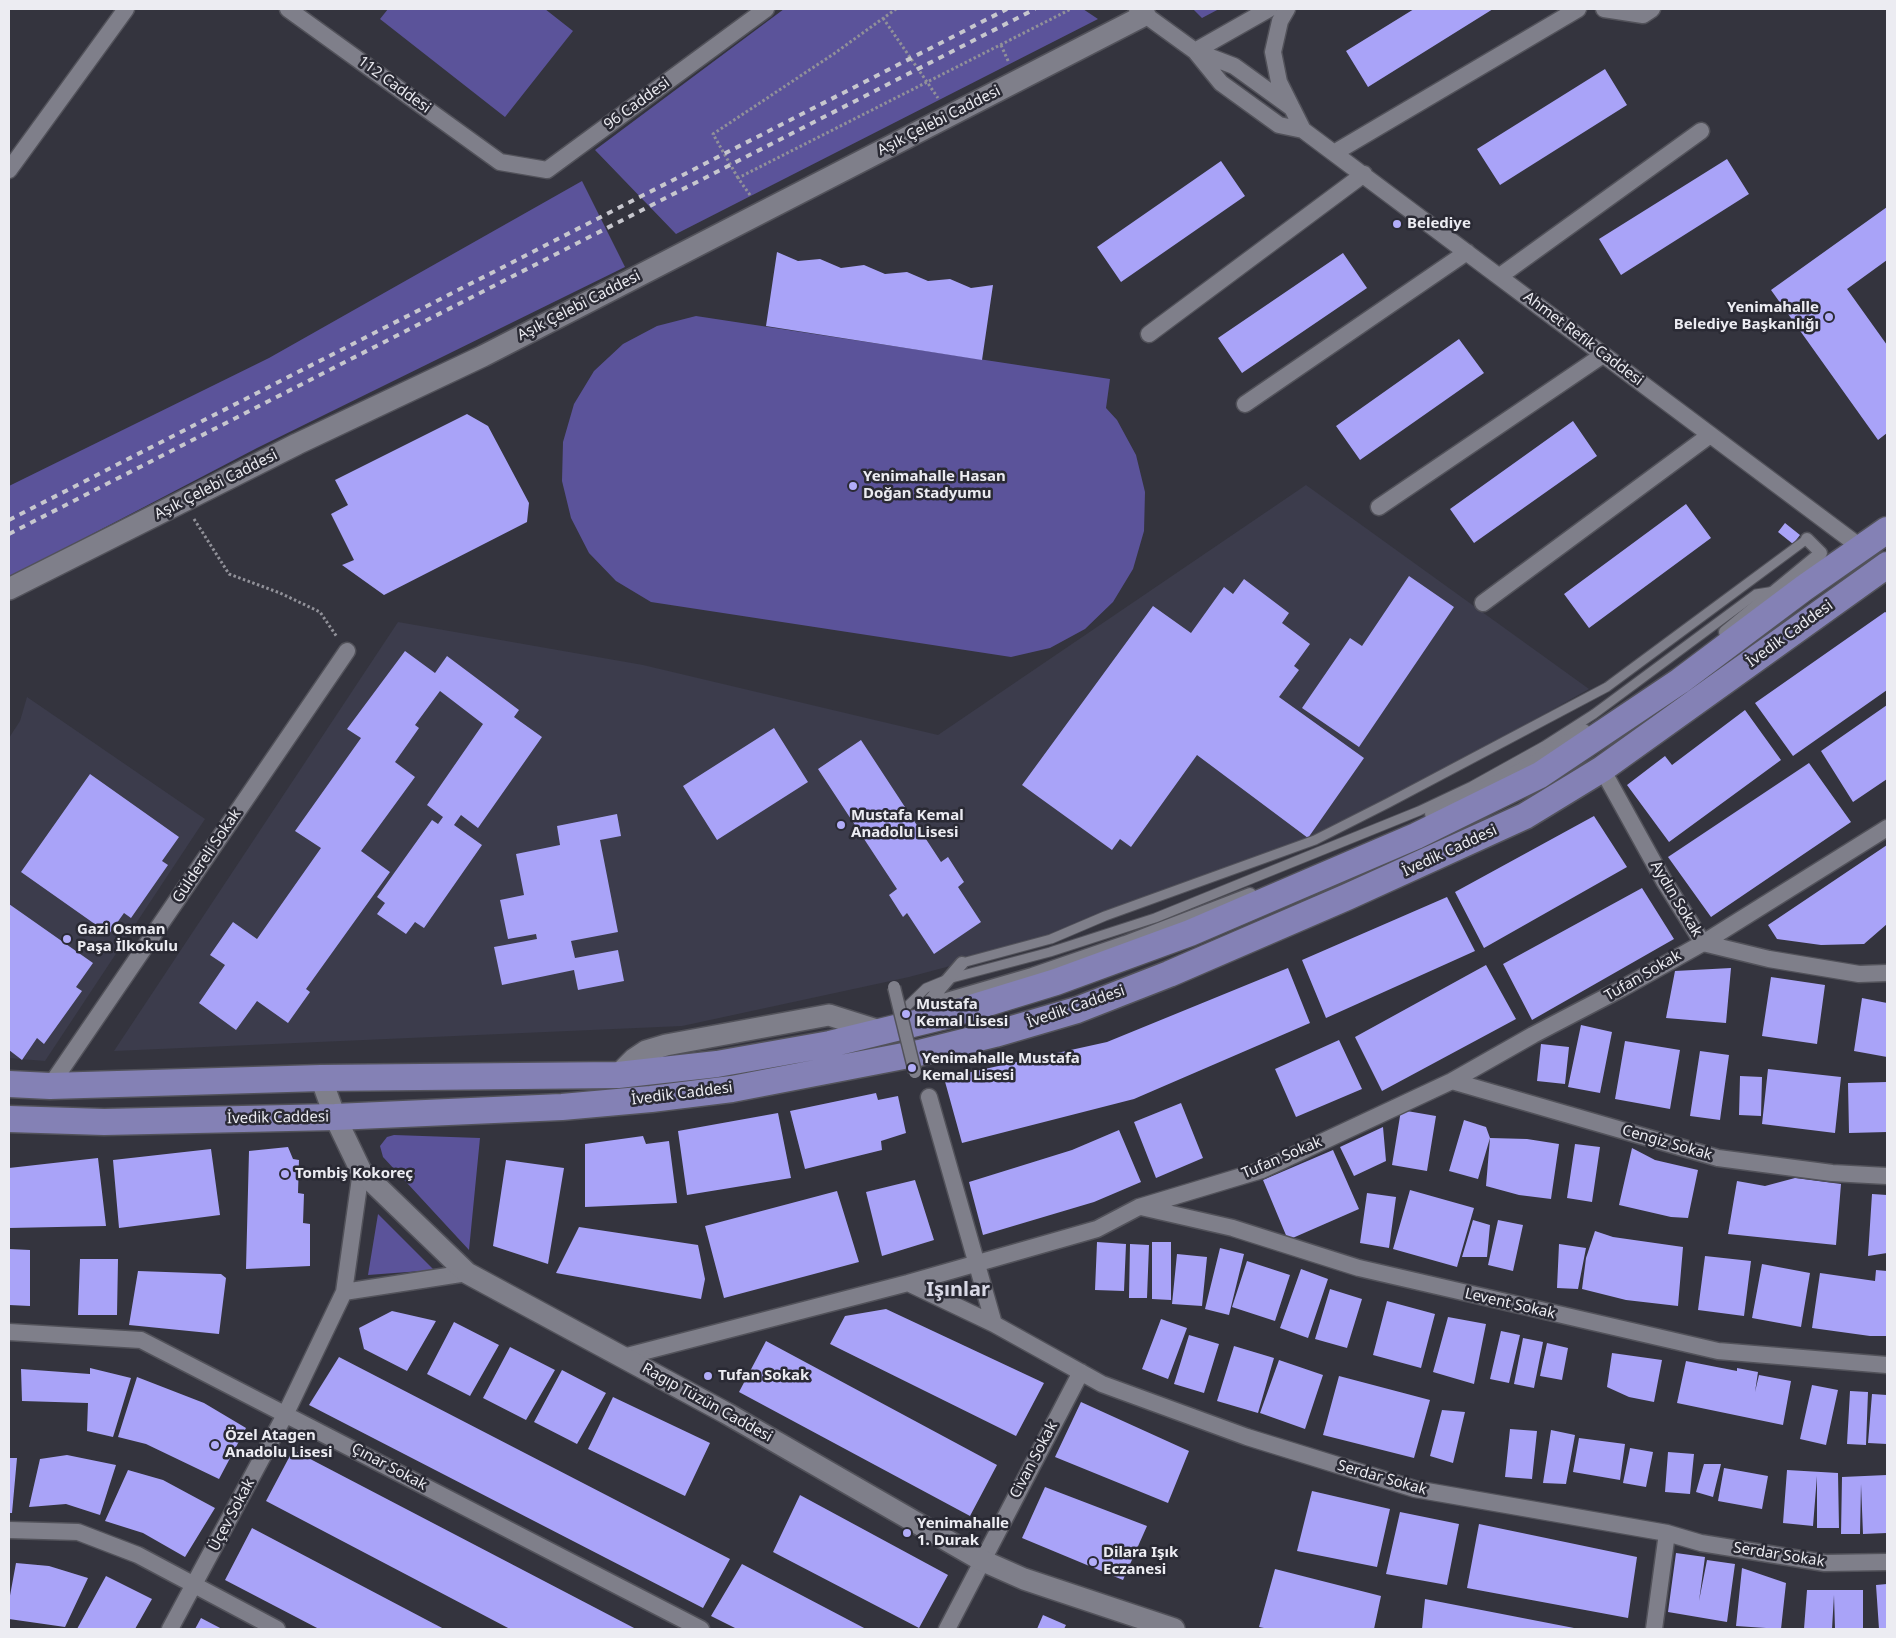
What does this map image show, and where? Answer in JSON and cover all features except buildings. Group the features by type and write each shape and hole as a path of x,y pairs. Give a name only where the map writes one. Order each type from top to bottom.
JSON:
{"main road":[{"name":"İvedik Caddesi","path":"9,1084 50,1086 321,1078 618,1075 717,1064 830,1044 882,1032 897,1026 945,1016 1117,961 1266,901 1416,836 1540,775 1680,681 1804,588 1887,530"},
{"name":"İvedik Caddesi","path":"9,1120 104,1122 335,1117 562,1107 732,1089 919,1053 996,1034 1077,1010 1178,970 1525,816 1602,769 1887,566"}],"street":[{"path":"9,170 126,9"},
{"name":"112 Caddesi","path":"288,9 500,162"},
{"name":"96 Caddesi","path":"500,162 547,170 766,9"},
{"path":"1195,51 1269,9"},
{"path":"1287,9 1280,21 1273,52 1279,82 1292,108"},
{"path":"1334,153 1578,9"},
{"path":"1604,9 1643,14 1652,9"},
{"name":"Ahmet Refik Caddesi","path":"1141,12 1195,51 1234,66 1292,108 1303,130"},
{"name":"Aşık Çelebi Caddesi","path":"9,589 297,444 483,356 949,116 1141,12"},
{"name":"Ahmet Refik Caddesi","path":"1195,51 1221,83 1279,125 1303,130 1364,174 1862,549"},
{"path":"1500,276 1701,131"},
{"path":"1149,334 1364,174"},
{"path":"1245,404 1467,252"},
{"path":"1379,507 1603,355"},
{"path":"1483,603 1710,435"},
{"path":"962,963 926,1005 1032,974 1125,942 1376,842 1521,769 1691,659 1821,553 1807,539"},
{"path":"1862,549 1887,566"},
{"name":"Güldereli Sokak","path":"50,1086 347,651"},
{"name":"Aydın Sokak","path":"1602,769 1664,881 1703,943 1769,959 1859,974 1887,973"},
{"name":"Tufan Sokak","path":"623,1357 908,1283 1097,1229 1139,1207 1262,1170 1452,1081 1703,943 1887,828"},
{"path":"894,987 915,1072"},
{"name":"Ragıp Tüzün Caddesi","path":"321,1078 335,1117 361,1171 467,1273 726,1413 981,1560 1024,1579 1174,1629"},
{"name":"Cengiz Sokak","path":"1452,1081 1718,1158 1832,1173 1887,1176"},
{"path":"929,1097 994,1324"},
{"name":"Üçev Sokak","path":"170,1629 286,1412 344,1292 361,1171"},
{"name":"Levent Sokak","path":"1139,1207 1233,1228 1359,1268 1718,1351 1887,1365"},
{"path":"344,1292 467,1273"},
{"name":"Serdar Sokak","path":"908,1283 994,1324 1102,1384 1247,1437 1415,1489 1667,1532 1701,1543 1825,1563 1887,1562"},
{"name":"Çınar Sokak","path":"9,1332 141,1340 286,1412 700,1629"},
{"name":"Civan Sokak","path":"947,1629 981,1560 1081,1372"},
{"path":"9,1530 78,1532 138,1555 276,1629"},
{"path":"1654,1629 1667,1532"}],"lane":[{"path":"962,963 1051,939 1105,916 1314,840 1388,803 1607,687 1807,539"},
{"path":"882,1032 926,988 948,979 1050,952 1155,918 1419,811 1544,746 1594,714 1756,594 1804,588"}],"path":[{"path":"761,213 712,134 896,9"},
{"path":"738,178 1071,9"},
{"path":"883,18 928,82 949,116"},
{"path":"192,516 229,574 280,593 320,612 347,651"}],"shaded area":[{"path":"388,9 545,9 573,31 505,117 380,19"},
{"path":"784,9 1083,9 1098,19 676,234 595,150"},
{"path":"1193,9 1219,9 1202,18"},
{"path":"582,181 625,267 257,448 10,577 9,486 269,358"},
{"name":"Yenimahalle Hasan Doğan Stadyumu","path":"696,316 1110,379 1106,408 1117,420 1136,455 1145,492 1144,531 1133,569 1113,602 1085,629 1050,648 1011,657 651,602 616,581 589,553 571,518 562,481 563,442 574,404 594,371 623,344 657,326"},
{"path":"1306,485 1589,689 1388,803 1315,840 1051,939 909,977 682,1026 114,1051 398,622 643,665 938,735"},
{"name":"Gazi Osman Paşa İlkokulu","path":"27,697 205,819 45,1061 9,1058 9,738 20,721"},
{"path":"394,1135 480,1138 469,1250 383,1157 380,1146 387,1137"},
{"path":"378,1214 434,1270 368,1275"}],"railway":[{"path":"9,520 1007,9"},
{"path":"9,534 1035,9"}],"place":[{"name":"Belediye","path":"1397,224"},
{"name":"Yenimahalle Belediye Başkanlığı","path":"1829,317"},
{"name":"Yenimahalle Hasan Doğan Stadyumu","path":"853,486"},
{"name":"Mustafa Kemal Anadolu Lisesi","path":"841,825"},
{"name":"Gazi Osman Paşa İlkokulu","path":"67,939"},
{"name":"Mustafa Kemal Lisesi","path":"906,1014"},
{"name":"Yenimahalle Mustafa Kemal Lisesi","path":"912,1068"},
{"name":"Tombiş Kokoreç","path":"285,1174"},
{"name":"Tufan Sokak","path":"708,1376"},
{"name":"Özel Atagen Anadolu Lisesi","path":"215,1445"},
{"name":"Yenimahalle 1. Durak","path":"907,1533"},
{"name":"Dilara Işık Eczanesi","path":"1093,1562"}],"district":[{"name":"Işınlar","path":"958,1290"}]}
